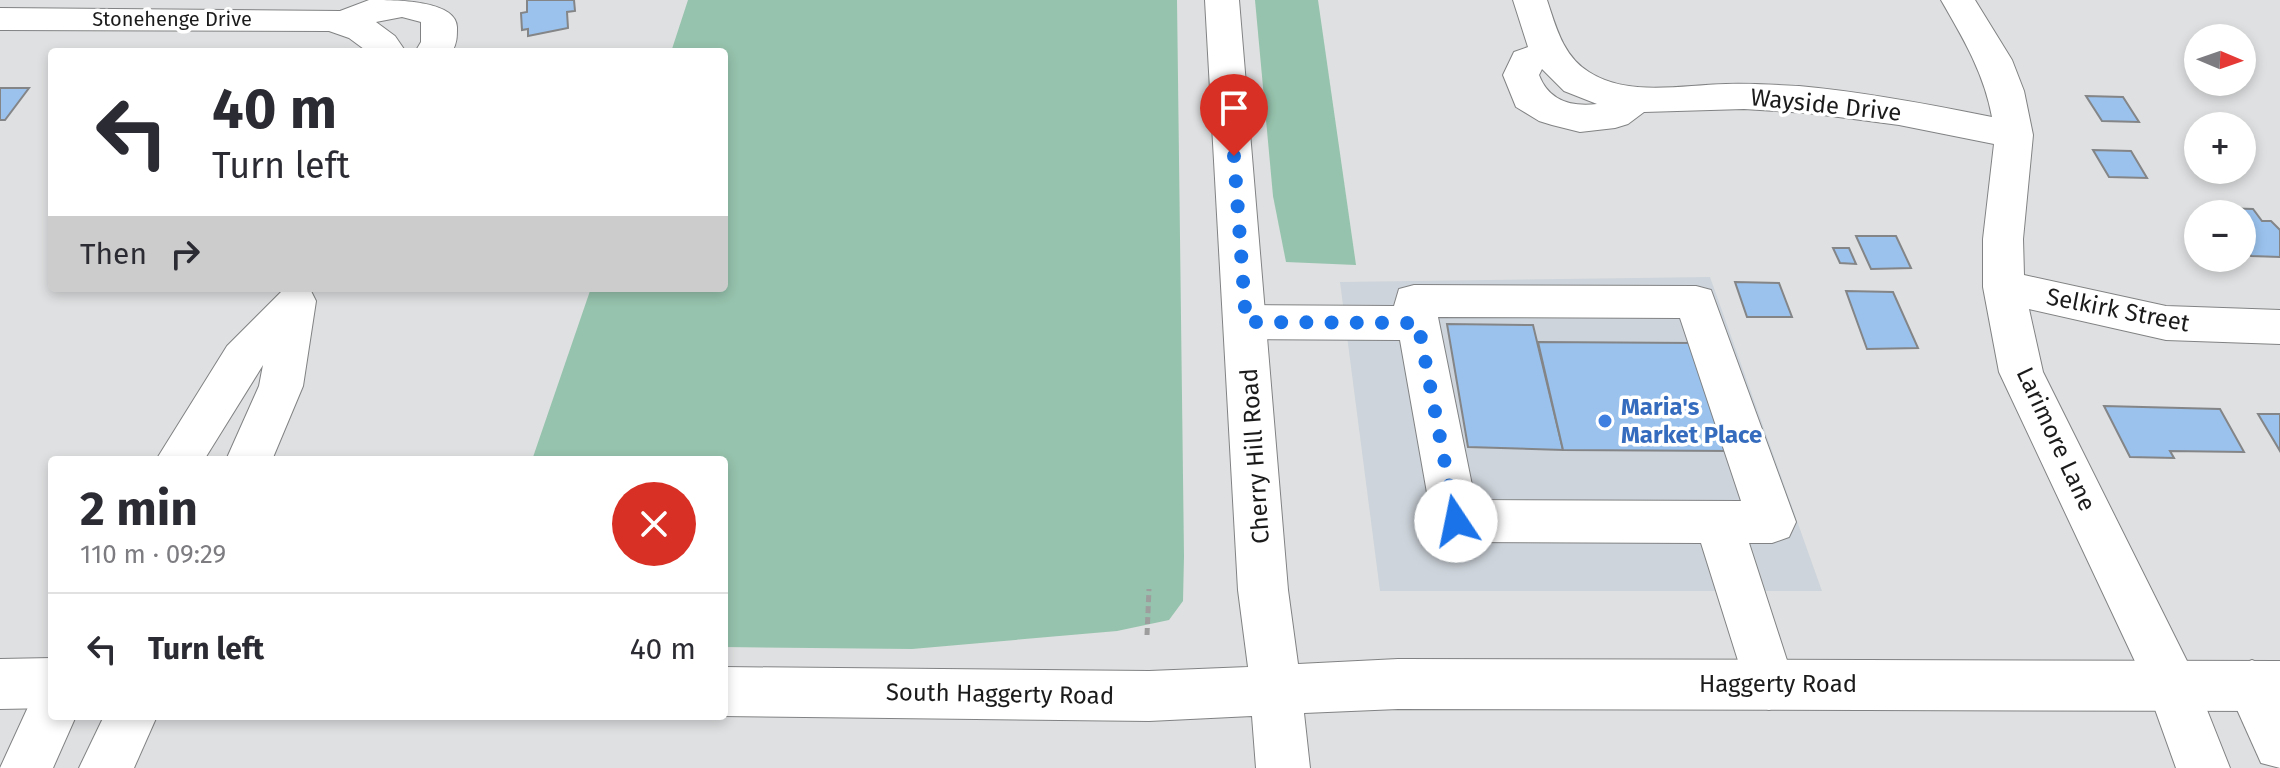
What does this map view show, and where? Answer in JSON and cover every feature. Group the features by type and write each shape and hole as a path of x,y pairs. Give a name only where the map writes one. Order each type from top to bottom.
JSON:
{"street":[{"name":"Cherry Hill Road","path":"1222,0 1263,590 1283,768"},
{"name":"Wayside Drive","path":"1530,0 1548,53 1527,61 1521,75 1529,98 1552,112 1580,119 1615,115 1637,98 1744,96 1829,102 1919,115 2014,135"},
{"name":"Larimore Lane","path":"1958,0 1994,60 2006,91 2014,135 2003,239 2004,287 2021,372 2172,684 2203,768"},
{"name":"Stonehenge Drive","path":"344,23 393,3 417,4 439,16 439,44 436,48"},
{"name":"Stonehenge Drive","path":"0,19 313,20 344,23 373,35 384,48"},
{"name":"Selkirk Street","path":"2004,287 2166,323 2280,327"},
{"path":"181,456 242,358 296,298"},
{"path":"251,456 281,386 296,298"},
{"path":"1414,301 1696,302 1772,522 1456,521 1418,323 1414,301"},
{"path":"1246,322 1418,323"},
{"path":"1719,522 1769,685"},
{"path":"0,684 48,683"},
{"name":"Haggerty Road","path":"1276,688 1398,684 2266,686"},
{"path":"2266,686 2280,745"},
{"name":"South Haggerty Road","path":"728,692 1149,696 1276,688"},
{"path":"26,768 48,720"},
{"path":"106,768 129,720"}],"path":[{"path":"1147,635 1149,589"}],"shaded area":[{"path":"1710,277 1822,591 1380,591 1340,282"}],"green space":[{"path":"688,0 1177,0 1184,556 1183,601 1169,620 1117,631 912,649 728,647 728,456 533,456 590,292 728,292 728,48 672,48"},
{"path":"1255,0 1318,0 1356,265 1286,262 1273,196"}],"building":[{"path":"527,0 574,0 575,11 567,12 568,28 528,36 528,29 522,30 521,13 527,12"},
{"path":"0,88 29,88 5,120 0,120"},
{"path":"2086,96 2123,97 2139,122 2102,121"},
{"path":"2093,150 2131,151 2147,178 2109,177"},
{"path":"2256,213 2262,221 2271,221 2280,230 2280,257 2256,256"},
{"path":"1856,236 1896,236 1911,268 1871,269"},
{"path":"1833,248 1849,248 1856,264 1840,263"},
{"path":"1735,282 1779,283 1792,317 1747,317"},
{"path":"1846,291 1893,292 1918,348 1867,349"},
{"path":"1447,324 1533,325 1563,450 1468,447"},
{"path":"1538,342 1694,343 1730,451 1563,450"},
{"path":"2104,406 2220,409 2244,452 2170,451 2174,458 2130,457"},
{"path":"2258,414 2280,414 2280,451"}],"place":[{"name":"Maria's Market Place","path":"1605,421"}],"route":[{"path":"1234,156 1246,322 1418,323 1456,521"}]}
